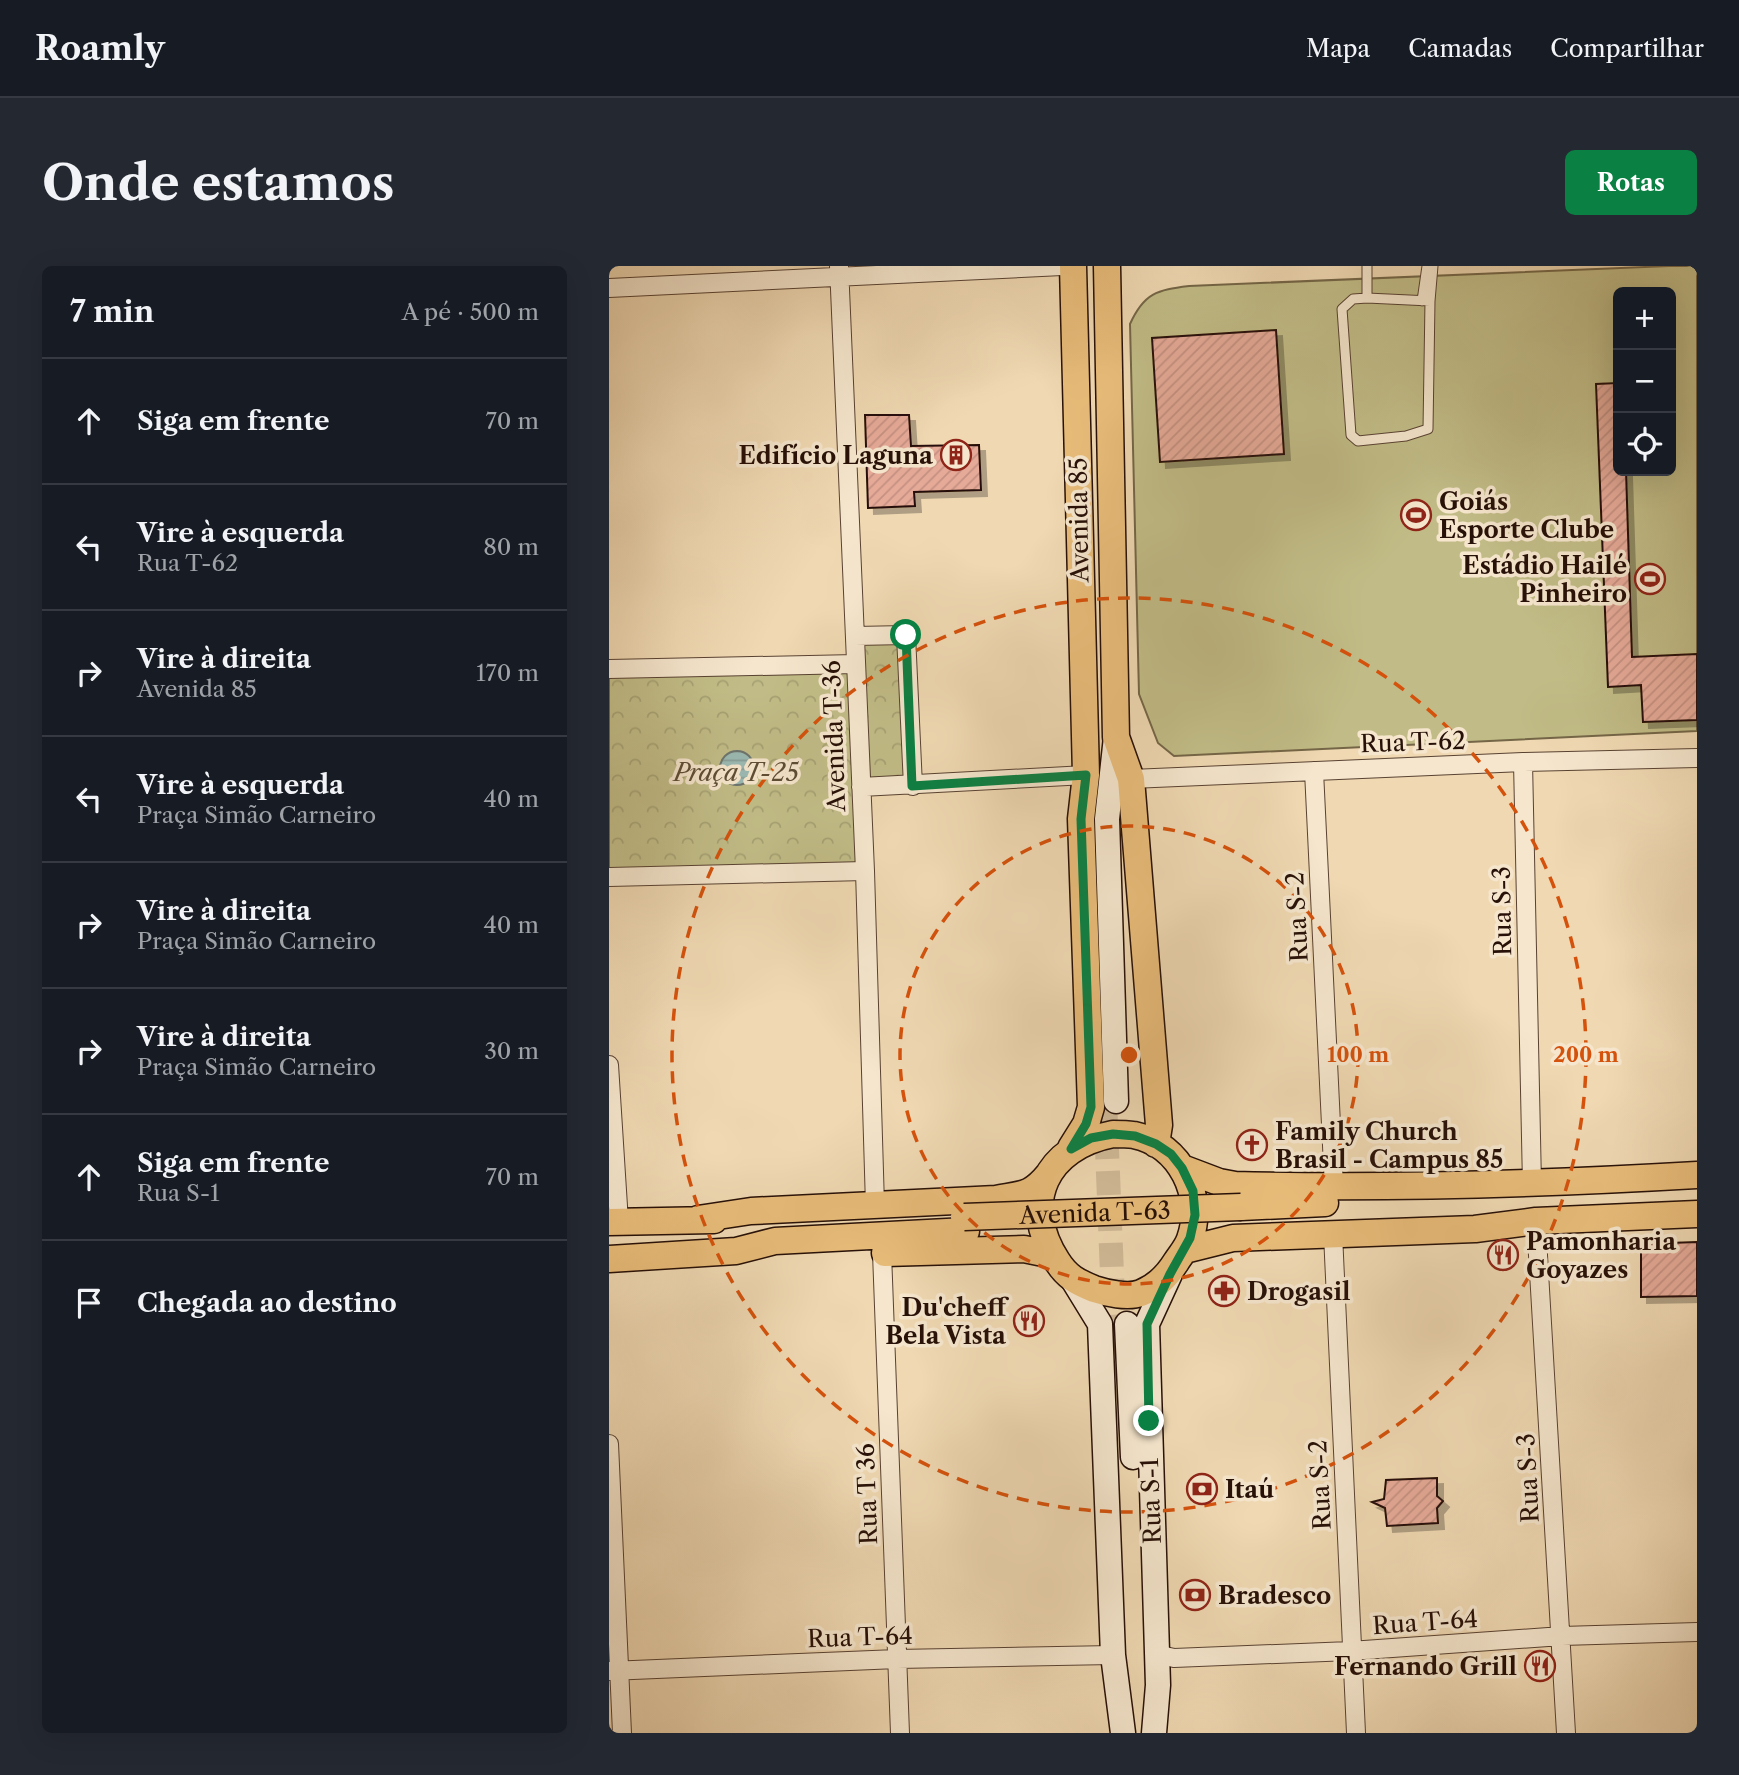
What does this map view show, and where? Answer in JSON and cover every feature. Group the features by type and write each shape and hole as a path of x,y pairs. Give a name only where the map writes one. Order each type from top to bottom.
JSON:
{"main road":[{"name":"Avenida 85","path":"1073,266 1086,775 1092,821 1110,1100 1107,819 1116,737 1107,266"},
{"name":"Avenida 85","path":"1116,737 1131,779 1159,1125 1156,1144"},
{"name":"Avenida 85","path":"1071,1149 1086,1124 1091,1107 1081,819 1086,775"},
{"path":"1113,1134 1135,1136 1156,1144 1171,1154 1182,1168 1193,1191 1195,1215 1185,1250 1170,1274 1140,1294 1107,1294 1073,1280 1053,1255 1042,1233 1039,1209 1049,1174 1059,1159 1091,1138 1113,1134"},
{"name":"Avenida T-63","path":"1182,1168 1235,1185 1334,1187 1532,1184 1697,1175"},
{"name":"Avenida T-63","path":"698,1219 751,1211 996,1199 1026,1194 1037,1189 1049,1174"},
{"name":"Avenida T-63","path":"1241,1214 1488,1196 1532,1184"},
{"name":"Avenida T-63","path":"614,1222 698,1219 751,1223 965,1224 1241,1214 1475,1214 1536,1221"},
{"name":"Avenida T-63","path":"1185,1250 1233,1238 1475,1229 1536,1221 1697,1214"},
{"name":"Avenida T-63","path":"736,1251 775,1241 965,1224"},
{"name":"Avenida T-63","path":"609,1259 736,1251 776,1256 1024,1249 1053,1255"},
{"name":"Rua S-1","path":"1153,1733 1158,1685 1147,1324 1170,1274"},
{"name":"Rua S-1","path":"1073,1280 1100,1324 1113,1655 1124,1733"},
{"name":"Rua S-1","path":"1124,1733 1127,1654 1120,1324 1143,1670 1153,1733"}],"street":[{"path":"609,288 840,271 1062,266"},
{"name":"Avenida T-36","path":"840,271 876,1205"},
{"path":"855,636 906,635 912,786"},
{"path":"609,669 856,664"},
{"name":"Rua T-62","path":"1131,779 1523,762 1697,758"},
{"name":"Rua S-3","path":"1523,762 1532,1184"},
{"name":"Rua S-2","path":"1314,771 1334,1187"},
{"path":"861,787 1086,775"},
{"path":"609,877 865,871"},
{"path":"609,1065 614,1222"},
{"name":"Rua S-3","path":"1536,1221 1566,1733"},
{"name":"Rua S-2","path":"1333,1234 1350,1651 1356,1733"},
{"name":"Rua T 36","path":"882,1253 900,1733"},
{"path":"609,1444 614,1671 622,1733"},
{"name":"Rua T-64","path":"1156,1654 1174,1658 1350,1651 1562,1636 1697,1632"},
{"name":"Rua T-64","path":"614,1671 897,1659 1113,1655"}],"lane":[{"path":"1367,266 1367,298"},
{"path":"1426,301 1353,299 1342,309 1351,435 1358,441 1406,436 1428,429 1427,266"},
{"path":"1426,301 1433,266"}],"green space":[{"name":"Goiás Esporte Clube","path":"1697,266 1697,731 1174,756 1158,743 1139,694 1130,324 1146,299 1168,289"},
{"path":"901,641 906,779 866,781 862,642"},
{"name":"Praça T-25","path":"851,670 863,869 609,875 609,672"}],"water":[{"path":"737,751 749,756 754,768 749,780 737,785 725,780 720,768 725,756"}],"building":[{"path":"1276,330 1284,454 1160,462 1152,338"},
{"path":"1613,383 1613,476 1626,476 1632,657 1697,654 1697,720 1643,722 1641,685 1608,687 1596,384"},
{"name":"Edifício Laguna","path":"865,415 909,415 911,446 979,445 981,490 914,492 915,506 868,508"},
{"path":"1697,1242 1697,1296 1641,1297 1641,1244"},
{"path":"1437,1478 1437,1496 1443,1501 1437,1508 1438,1523 1387,1526 1385,1508 1372,1502 1384,1499 1386,1480"}],"tunnel":[{"path":"1105,1099 1114,1324"}],"place":[{"name":"Edifício Laguna","path":"956,455"},
{"name":"Goiás Esporte Clube","path":"1416,515"},
{"name":"Estádio Hailé Pinheiro","path":"1650,579"},
{"name":"Family Church Brasil - Campus 85","path":"1252,1145"},
{"name":"Pamonharia Goyazes","path":"1503,1255"},
{"name":"Drogasil","path":"1224,1291"},
{"name":"Du'cheff Bela Vista","path":"1029,1321"},
{"name":"Itaú","path":"1202,1489"},
{"name":"Bradesco","path":"1195,1595"},
{"name":"Fernando Grill","path":"1540,1666"}],"route":[{"path":"906,635 912,786 1086,775 1081,819 1091,1107 1086,1124 1071,1149 1091,1138 1113,1134 1135,1136 1156,1144 1171,1154 1182,1168 1193,1191 1195,1215 1190,1238 1147,1324 1149,1421"}]}
